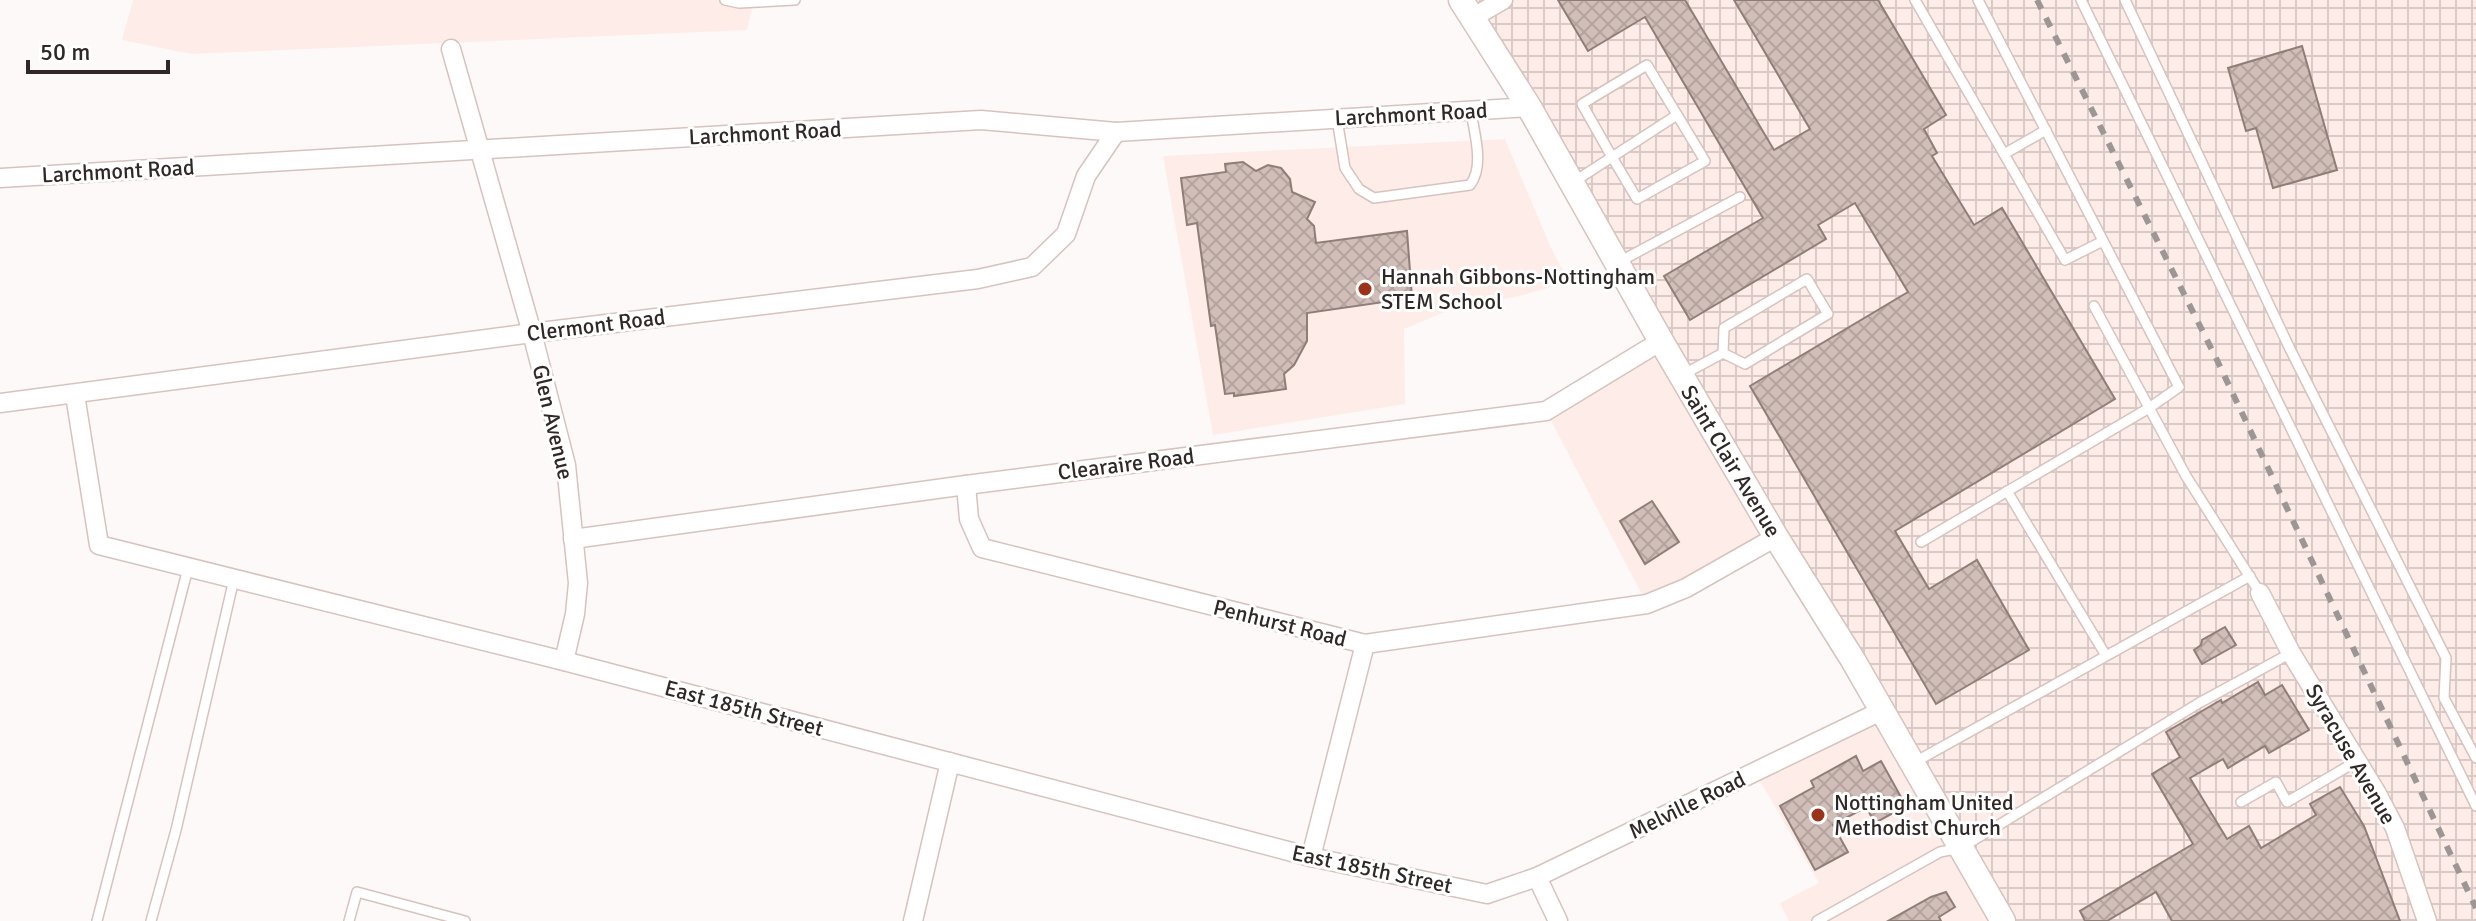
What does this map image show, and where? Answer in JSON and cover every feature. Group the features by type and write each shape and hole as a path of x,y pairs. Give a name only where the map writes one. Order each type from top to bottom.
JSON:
{"street":[{"path":"1467,9 1503,0"},
{"name":"Saint Clair Avenue","path":"1467,9 1529,107 1681,376 1853,660 2003,921"},
{"name":"Glen Avenue","path":"451,49 532,333 566,465 578,583 575,614 564,661"},
{"name":"Larchmont Road","path":"0,178 981,120 1116,132 1529,107"},
{"name":"Clermont Road","path":"0,403 532,333 978,279 1032,267 1066,234 1086,176 1116,132"},
{"name":"Clearaire Road","path":"573,539 1546,411 1661,341"},
{"name":"East 185th Street","path":"75,395 99,545 564,661 1311,857 1487,894 1537,877"},
{"name":"Penhurst Road","path":"966,485 969,519 982,548 1365,644 1647,604 1686,588 1776,537"},
{"name":"Syracuse Avenue","path":"2260,593 2291,653 2395,828 2427,921"},
{"path":"1311,857 1365,644"},
{"name":"Melville Road","path":"1537,877 1881,711"},
{"path":"913,921 950,762"},
{"path":"1537,877 1558,921"}],"lane":[{"path":"725,0 739,3 795,0"},
{"path":"1915,0 2065,260 2103,241"},
{"path":"1921,542 2149,408 2179,387 1978,0"},
{"path":"2081,0 2476,806"},
{"path":"2125,0 2290,349 2446,658 2444,698 2476,758"},
{"path":"1647,65 1705,161 1637,199 1612,157 1582,104 1647,65"},
{"path":"1337,119 1345,168 1359,189 1374,198 1470,185 1476,177 1477,155 1471,111"},
{"path":"1572,183 1677,115"},
{"path":"2004,154 2046,130"},
{"path":"1617,263 1740,197"},
{"path":"1807,279 1828,314 1745,364 1723,353 1724,328 1807,279"},
{"path":"2094,306 2186,476 2260,593"},
{"path":"1681,376 1723,353"},
{"path":"2007,491 2105,654"},
{"path":"97,921 188,568"},
{"path":"1912,763 2250,576"},
{"path":"151,921 176,830 234,579"},
{"path":"1817,921 1940,852 1961,848 2199,703 2291,653"},
{"path":"2241,802 2276,782 2287,802 2357,761"},
{"path":"349,921 357,892 465,921"}],"shaded area":[{"path":"133,0 754,0 747,30 191,54 122,40"},
{"path":"1461,0 2476,0 2476,921 2003,921"},
{"name":"Hannah Gibbons-Nottingham STEM School","path":"1505,139 1551,248 1569,282 1452,309 1404,329 1405,404 1213,435 1163,156"},
{"path":"1661,341 1776,537 1647,604 1546,411"},
{"path":"1881,711 2003,921 1789,921 1780,903 1819,883 1755,772"}],"building":[{"path":"1558,0 1685,0 1774,150 1810,129 1734,0 1878,0 1946,115 1924,129 1937,153 1932,156 1974,225 2002,208 2115,399 1895,531 1929,589 1977,560 2029,650 1936,704 1750,386 1908,292 1855,203 1818,225 1826,239 1690,320 1664,276 1763,218 1645,17 1588,51"},
{"path":"2302,46 2337,170 2273,188 2256,128 2246,131 2228,68"},
{"path":"1243,162 1256,171 1268,165 1281,168 1290,179 1292,192 1315,202 1307,219 1314,226 1316,243 1407,231 1412,298 1307,313 1307,341 1294,365 1284,374 1286,389 1234,396 1234,393 1225,394 1215,325 1211,326 1197,223 1187,225 1181,178 1226,172 1225,164"},
{"path":"1652,501 1679,542 1645,564 1620,521"},
{"path":"2225,627 2236,645 2202,664 2194,650 2202,640"},
{"path":"2258,682 2265,695 2282,685 2309,730 2269,753 2265,746 2228,768 2223,759 2190,778 2227,839 2249,826 2261,848 2316,815 2310,804 2340,787 2364,826 2400,921 2172,921 2156,892 2107,921 2085,921 2080,911 2193,844 2152,774 2180,757 2166,732"},
{"name":"Nottingham United Methodist Church","path":"1856,756 1863,771 1881,761 1906,806 1875,823 1866,807 1833,825 1848,852 1815,870 1780,806 1814,787 1811,781"},
{"path":"1946,892 1955,907 1939,917 1941,921 1888,921 1931,897"}],"railway":[{"path":"2037,0 2216,358 2476,908"}],"place":[{"name":"Hannah Gibbons-Nottingham STEM School","path":"1365,289"},
{"name":"Nottingham United Methodist Church","path":"1818,815"}]}
